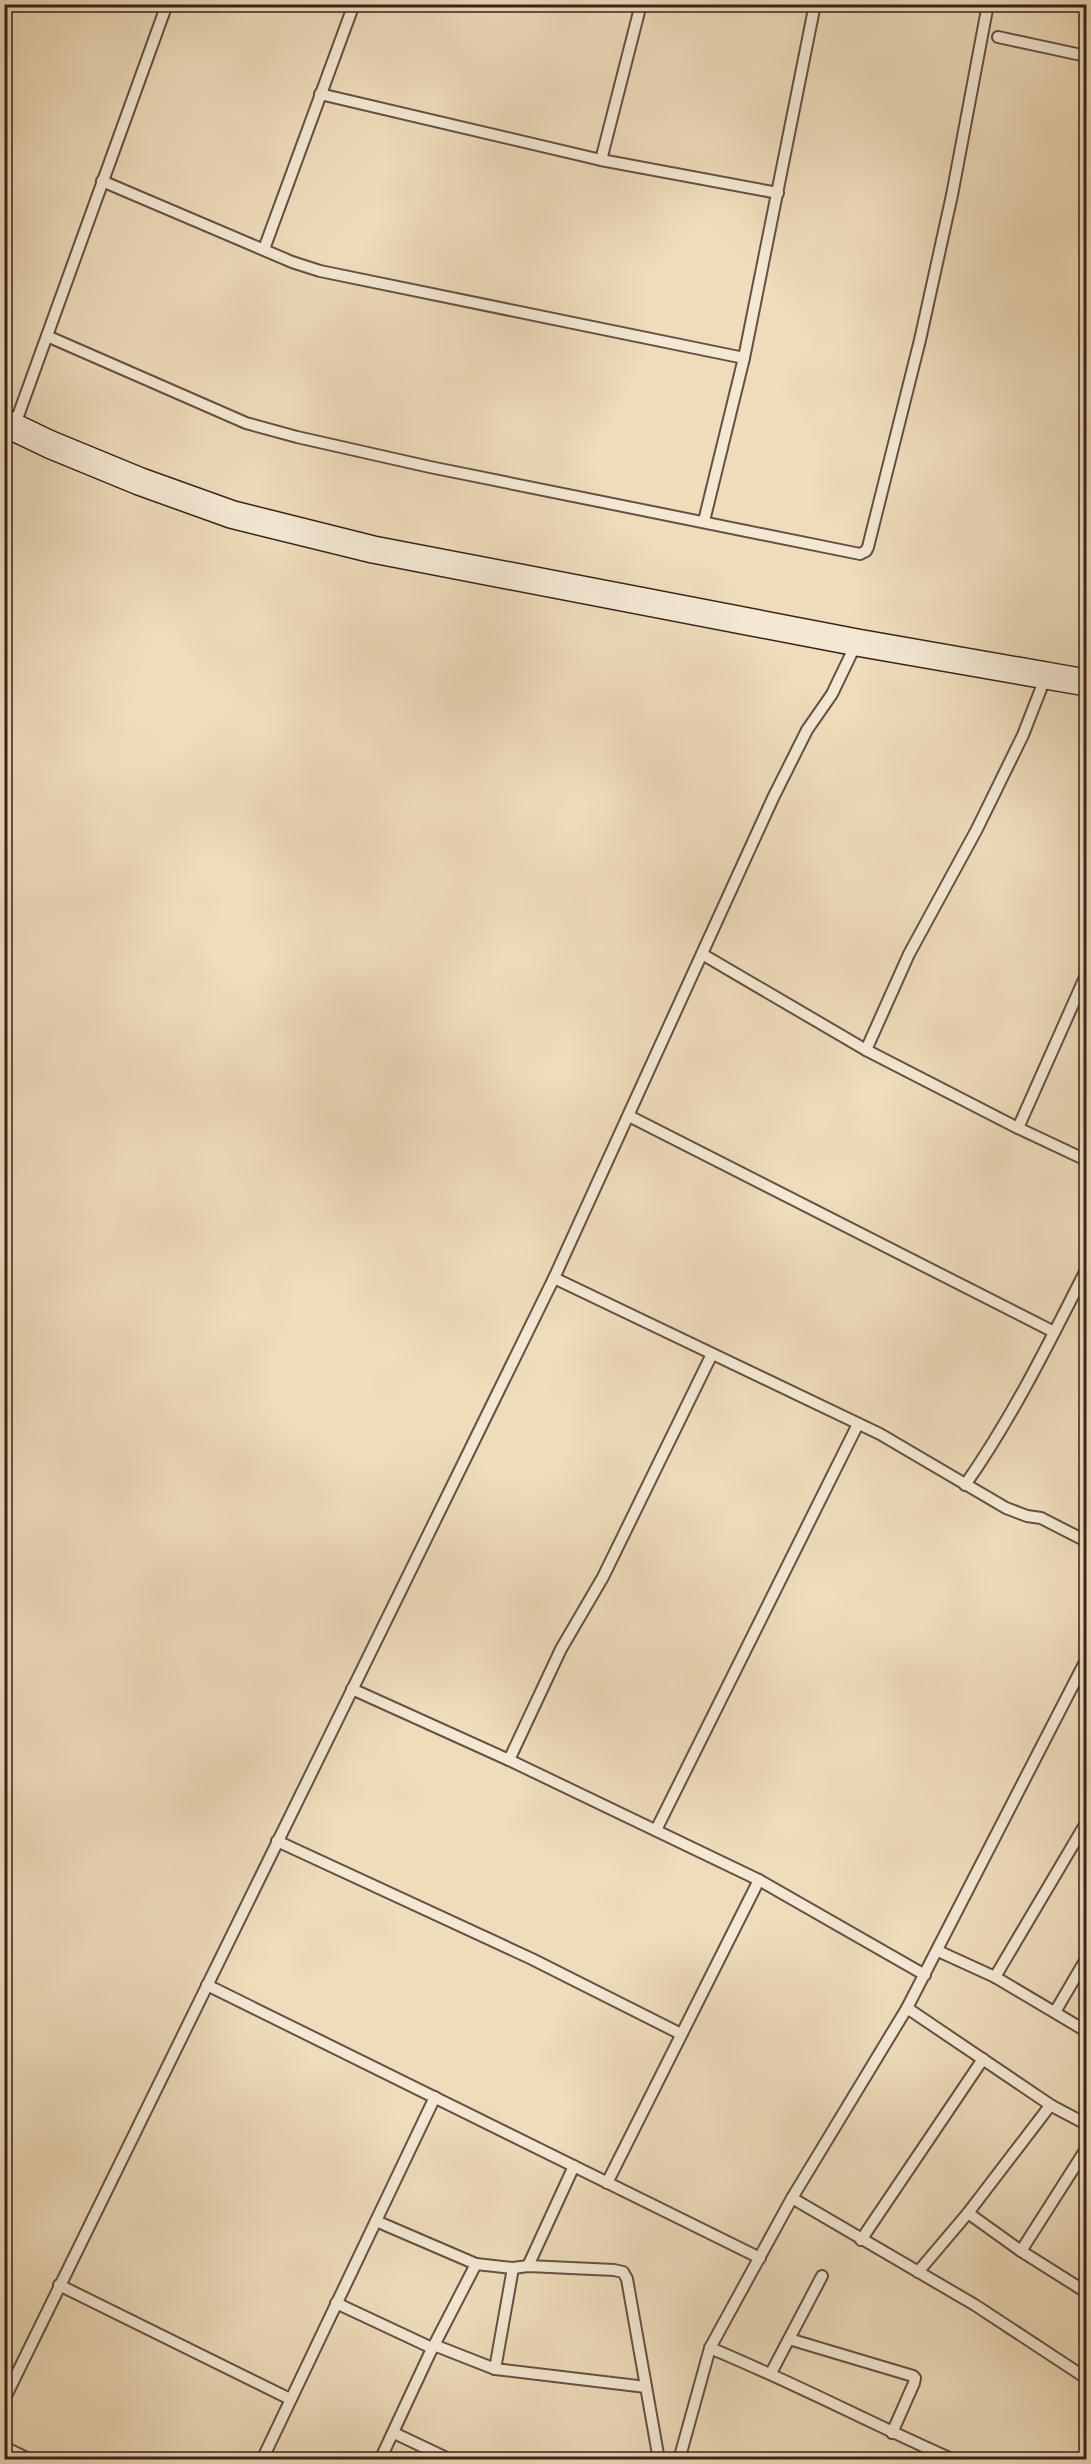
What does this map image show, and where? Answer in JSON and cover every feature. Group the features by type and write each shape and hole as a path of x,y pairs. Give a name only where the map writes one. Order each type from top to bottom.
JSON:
{"main road":[{"path":"9,425 138,487 230,520 372,555 618,596 1086,688"},
{"path":"857,643 1086,677"}],"street":[{"path":"9,425 46,336 167,4"},
{"path":"264,249 354,4"},
{"path":"601,159 641,4"},
{"path":"704,521 744,358 815,4"},
{"path":"46,336 246,423 297,437 860,554 866,551 920,340 952,195 988,4"},
{"path":"998,37 1086,56"},
{"path":"320,94 601,159 778,193"},
{"path":"102,181 320,271 744,358"},
{"path":"4,2400 554,1278 797,750 807,730 832,694 857,643"},
{"path":"866,1050 909,954 938,896 977,829 1023,735 1044,681"},
{"path":"702,954 866,1050 1086,1160"},
{"path":"1018,1128 1086,975"},
{"path":"629,1116 1054,1332"},
{"path":"965,1485 986,1455 1086,1270"},
{"path":"554,1278 858,1424 1006,1508 1027,1516 1041,1518 1086,1540"},
{"path":"509,1760 561,1650 603,1577 712,1354"},
{"path":"656,1830 858,1424"},
{"path":"680,2460 710,2348 792,2198 907,2008 1086,1660"},
{"path":"352,1689 509,1760 759,1880 925,1975"},
{"path":"995,1977 1086,1823"},
{"path":"277,1841 532,1959 681,2034"},
{"path":"607,2183 759,1880"},
{"path":"938,1951 995,1977 1086,2031"},
{"path":"1055,2012 1086,1959"},
{"path":"207,1985 760,2258"},
{"path":"907,2008 1052,2106 1086,2124"},
{"path":"861,2240 983,2059"},
{"path":"262,2460 435,2097"},
{"path":"918,2272 1052,2106"},
{"path":"1021,2251 1086,2149"},
{"path":"528,2266 574,2166"},
{"path":"792,2198 918,2272 1086,2378"},
{"path":"968,2212 1021,2251 1085,2289"},
{"path":"376,2222 476,2264 513,2268 528,2266 623,2272 627,2279 658,2460"},
{"path":"380,2460 433,2346 476,2264"},
{"path":"495,2369 513,2268"},
{"path":"771,2373 822,2276"},
{"path":"59,2285 290,2399"},
{"path":"336,2303 433,2346 495,2369 646,2387"},
{"path":"789,2339 913,2376 914,2383 892,2433"},
{"path":"710,2348 771,2373 892,2433 954,2460"},
{"path":"393,2433 451,2460"},
{"path":"4,2447 31,2460"}]}
